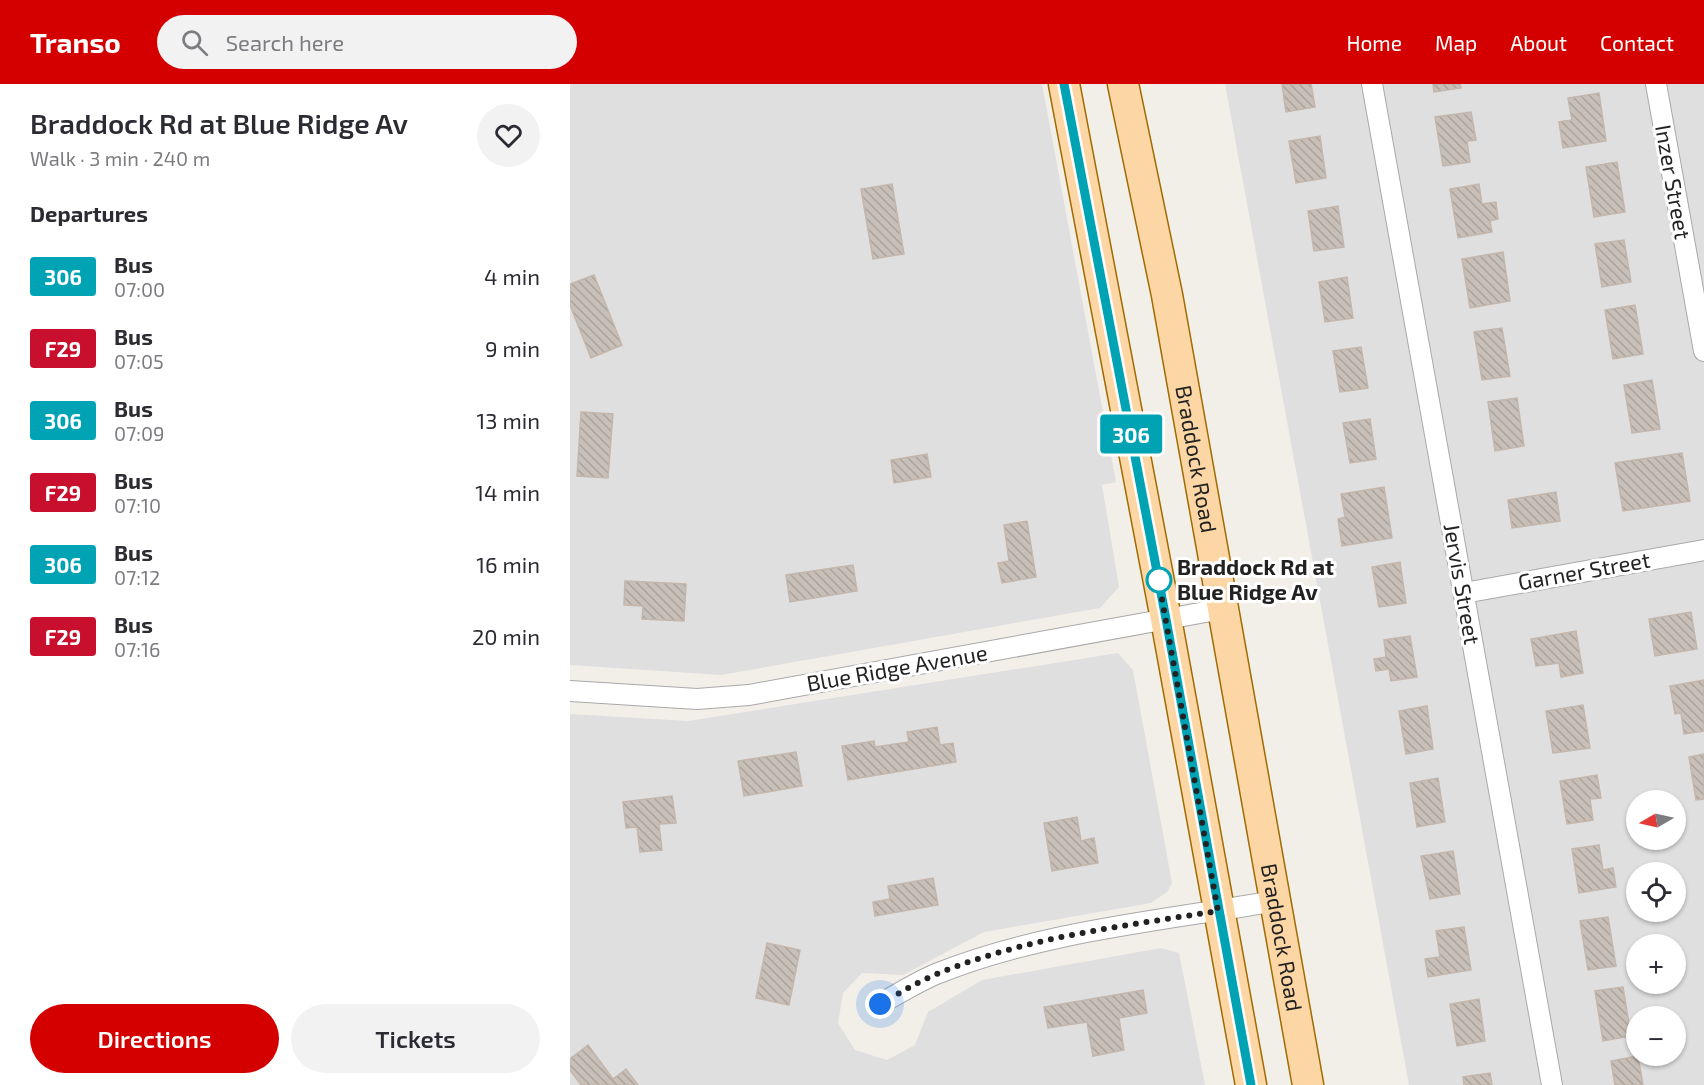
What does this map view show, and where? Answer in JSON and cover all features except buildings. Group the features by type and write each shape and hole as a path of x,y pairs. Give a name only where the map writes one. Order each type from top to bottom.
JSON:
{"main road":[{"path":"1064,84 1166,619 1251,1085"},
{"name":"Braddock Road","path":"1123,84 1167,295 1308,1085"}],"street":[{"name":"Jervis Street","path":"1372,84 1552,1085"},
{"name":"Inzer Street","path":"1656,84 1704,351"},
{"name":"Garner Street","path":"1464,592 1704,550"},
{"name":"Blue Ridge Avenue","path":"570,691 697,699 749,695 1222,609"},
{"path":"880,1004 933,975 1010,949 1101,930 1275,901"}],"shaded area":[{"path":"570,84 1042,84 1116,482 1102,485 1119,587 1100,608 721,675 570,665"},
{"path":"1225,84 1704,84 1704,1085 1409,1085"},
{"path":"1118,653 1133,670 1172,883 1167,892 1151,903 984,932 903,975 862,973 843,993 838,1023 855,1050 887,1060 915,1045 928,1012 982,980 1161,948 1179,953 1205,1085 570,1085 570,714 688,721"}],"bus line":[{"name":"306","path":"1064,84 1166,619 1251,1085"}],"place":[{"name":"Braddock Rd at Blue Ridge Av","path":"1159,580"}],"route":[{"path":"880,1004 933,975 1010,949 1101,930 1218,911 1158,577 1159,580"}]}
